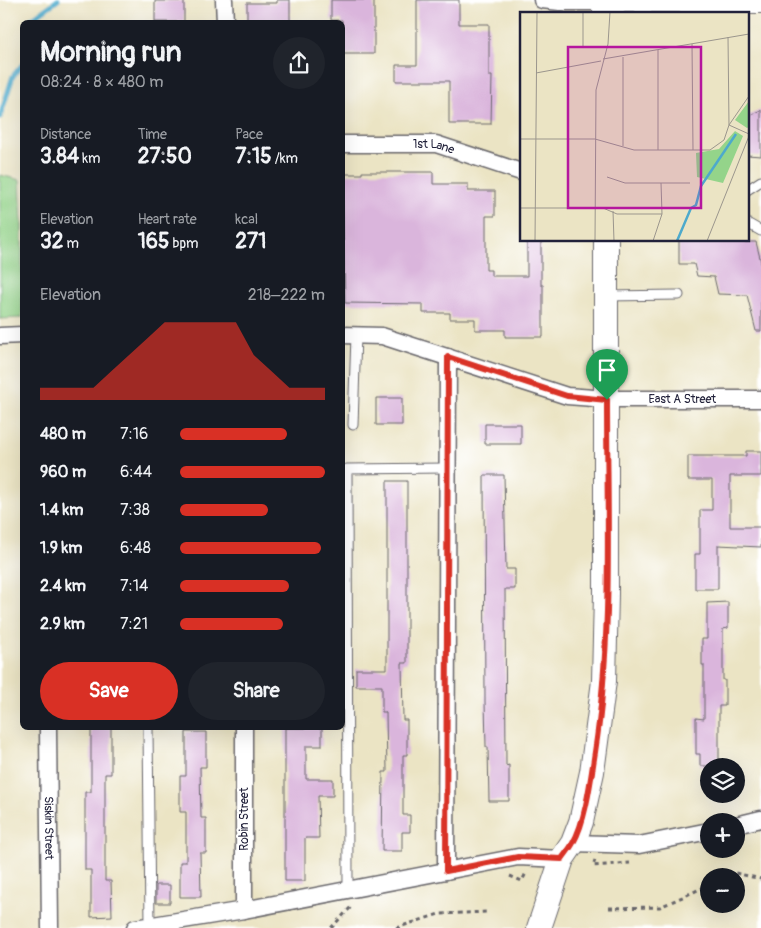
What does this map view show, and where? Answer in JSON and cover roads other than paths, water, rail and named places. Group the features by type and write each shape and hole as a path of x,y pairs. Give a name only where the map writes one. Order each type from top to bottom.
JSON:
{"main road":[{"path":"539,928 581,822 592,772 604,681 606,628 606,241"}],"street":[{"path":"224,0 225,20"},
{"path":"542,0 605,5 761,3"},
{"name":"1st Lane","path":"345,144 436,144 520,172"},
{"name":"East A Street","path":"349,335 382,336 567,396 607,400 761,399"},
{"path":"0,336 20,336"},
{"path":"446,871 448,357"},
{"name":"Siskin Street","path":"48,730 50,928"},
{"name":"Robin Street","path":"244,730 244,910"},
{"path":"745,823 761,820"},
{"path":"142,927 244,910 518,857 639,845 700,832"}],"lane":[{"path":"748,189 761,182"},
{"path":"748,224 761,231"},
{"path":"606,296 679,295"},
{"path":"349,335 353,426"},
{"path":"348,890 347,469 447,468"},
{"path":"142,927 148,730"}],"waterway":[{"path":"30,20 58,0"},
{"path":"0,117 13,76 20,67"}]}
